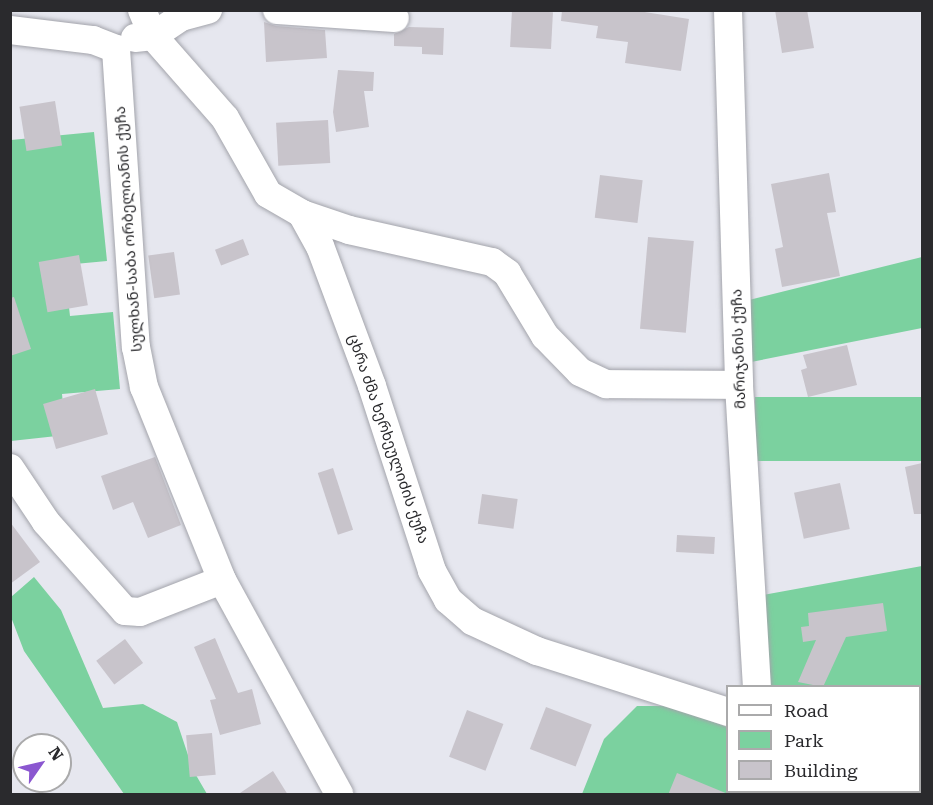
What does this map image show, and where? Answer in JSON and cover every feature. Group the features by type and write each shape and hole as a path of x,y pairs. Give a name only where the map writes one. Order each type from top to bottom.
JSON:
{"street":[{"path":"142,10 153,36 225,118 268,194 302,214 349,230 492,262 507,273 545,336 580,372 606,384 739,385"},
{"path":"10,30 93,40 116,49 131,39 153,36 181,17 208,10"},
{"path":"277,10 395,18"},
{"name":"მარიჯანის ქუჩა","path":"728,10 739,385 757,685"},
{"name":"სულხან-საბა ორბელიანის ქუჩა","path":"116,49 136,347 144,387 222,580 339,795"},
{"name":"ცხრა ძმა ხერხეულიძის ქუჩა","path":"302,214 320,246 372,386 432,571 448,600 472,621 537,651 726,711"},
{"path":"10,468 46,522 125,611 140,612 222,580"}],"green space":[{"path":"94,132 107,261 64,265 70,316 113,312 120,389 62,394 66,435 11,441 11,140"},
{"path":"922,257 922,328 751,362 749,300"},
{"path":"755,397 922,397 922,461 755,461"},
{"path":"922,566 922,777 921,685 766,685 763,595"},
{"path":"34,577 61,610 103,708 143,704 177,722 193,770 207,794 124,794 24,651 11,617 11,597"},
{"path":"637,706 670,706 726,727 726,793 916,794 582,794 604,739"}],"building":[{"path":"512,10 553,12 551,49 510,47"},
{"path":"562,10 632,10 689,19 681,71 625,63 628,42 596,38 598,26 561,21"},
{"path":"775,10 807,10 814,48 782,53"},
{"path":"264,22 276,26 325,30 327,58 266,62"},
{"path":"409,27 444,28 443,55 422,54 422,47 394,46 394,34"},
{"path":"338,70 374,72 373,91 364,91 369,127 336,132 333,112"},
{"path":"55,101 62,145 26,151 19,107"},
{"path":"328,120 330,163 278,166 276,123"},
{"path":"829,173 836,212 827,213 840,276 782,287 775,249 783,247 771,184"},
{"path":"600,175 643,180 637,223 595,218"},
{"path":"648,237 694,241 686,333 640,329"},
{"path":"243,239 249,255 221,266 215,250"},
{"path":"174,252 180,295 154,298 148,256"},
{"path":"79,255 88,305 47,312 39,262"},
{"path":"14,297 31,349 10,356 10,298"},
{"path":"847,345 857,385 808,397 801,370 807,368 803,355"},
{"path":"95,389 108,434 56,449 43,404"},
{"path":"155,457 181,525 148,538 133,502 113,510 101,476"},
{"path":"922,463 922,514 914,514 905,467"},
{"path":"333,468 353,530 338,535 318,473"},
{"path":"840,483 850,529 804,539 794,493"},
{"path":"482,494 518,499 513,529 478,524"},
{"path":"10,522 40,562 10,584"},
{"path":"677,535 715,537 714,554 676,552"},
{"path":"883,603 887,631 846,637 824,685 798,682 816,640 803,642 801,627 809,626 808,613"},
{"path":"215,638 238,693 252,689 261,724 220,735 210,700 216,699 194,647"},
{"path":"125,639 143,663 114,685 96,661"},
{"path":"546,707 592,725 576,767 530,749"},
{"path":"467,710 503,724 485,771 449,757"},
{"path":"212,733 216,775 190,777 186,735"},
{"path":"273,771 288,795 237,795"},
{"path":"677,773 728,794 728,795 668,795"}]}
